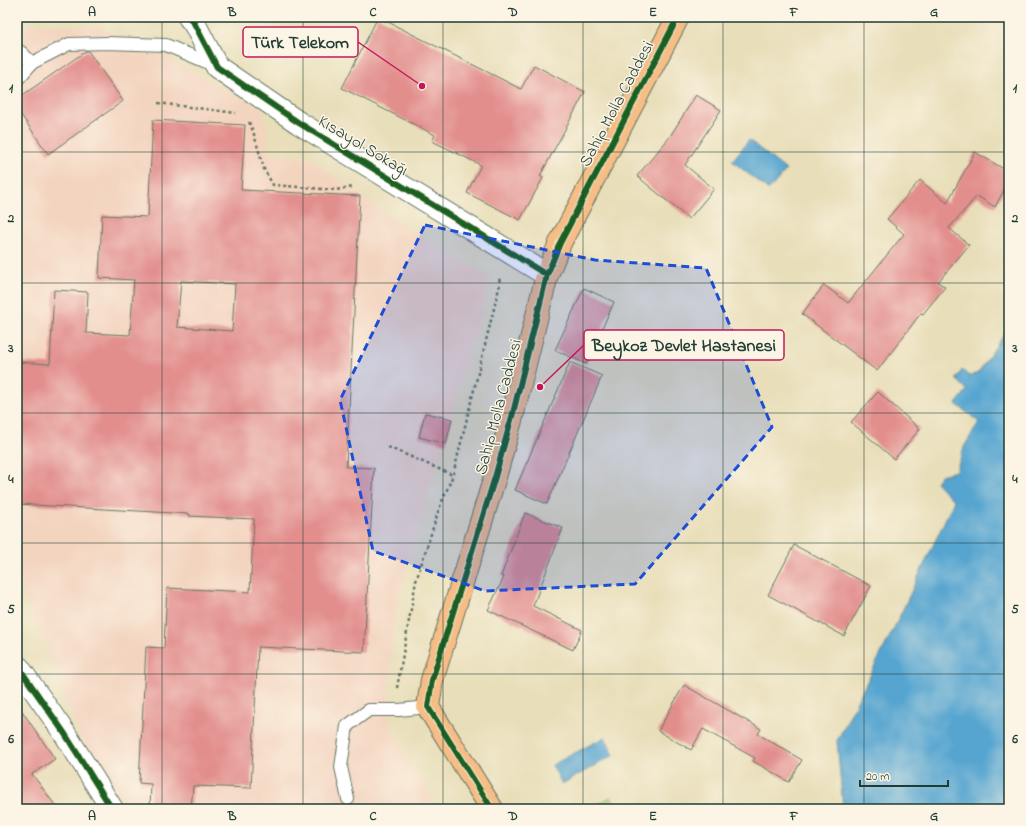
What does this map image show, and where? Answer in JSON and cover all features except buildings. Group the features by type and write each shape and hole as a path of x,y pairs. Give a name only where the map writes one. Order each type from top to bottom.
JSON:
{"main road":[{"name":"Sahip Molla Caddesi","path":"428,707 432,680 487,504 513,413 547,275 560,243 678,17"},
{"path":"428,707 492,809"}],"street":[{"name":"Kısayol Sokağı","path":"189,17 194,23 217,67 299,123 547,275"},
{"path":"18,666 66,734 112,809"}],"lane":[{"path":"17,80 32,63 69,44 107,43 166,45 217,67"},
{"path":"17,52 21,52 32,63"},
{"path":"348,799 341,767 347,726 369,710 399,710 428,707"}],"path":[{"path":"158,103 238,114"},
{"path":"248,120 253,131 264,170 273,185 336,190 359,187"},
{"path":"397,690 416,581 439,510 453,475 500,284 499,277"},
{"path":"388,447 453,475"}],"highlighted area":[{"path":"425,225 595,260 706,268 772,427 635,584 485,591 373,551 340,400"}],"shaded area":[{"path":"31,24 101,27 168,58 263,110 270,154 311,159 377,208 491,279 395,610 387,713 406,759 440,809 128,809 79,734 52,660 17,579 17,35"}],"green space":[{"path":"611,797 617,809 589,809"}],"water":[{"path":"749,140 786,170 769,190 732,161"},
{"path":"1009,327 1009,809 843,809 837,741 896,624 954,501 936,482 941,475 956,471 964,447 979,422 956,404 967,390 956,379 962,370 969,376 978,373"},
{"path":"605,737 614,755 562,784 552,765"}],"cycle path":[{"path":"189,17 194,23 217,67 299,123 547,275"},
{"path":"492,809 428,707 432,680 495,477 513,413 547,275 560,243 678,17"},
{"path":"17,667 65,734 112,809"}],"place":[{"name":"Türk Telekom","path":"422,86"},
{"name":"Beykoz Devlet Hastanesi","path":"540,387"}]}
